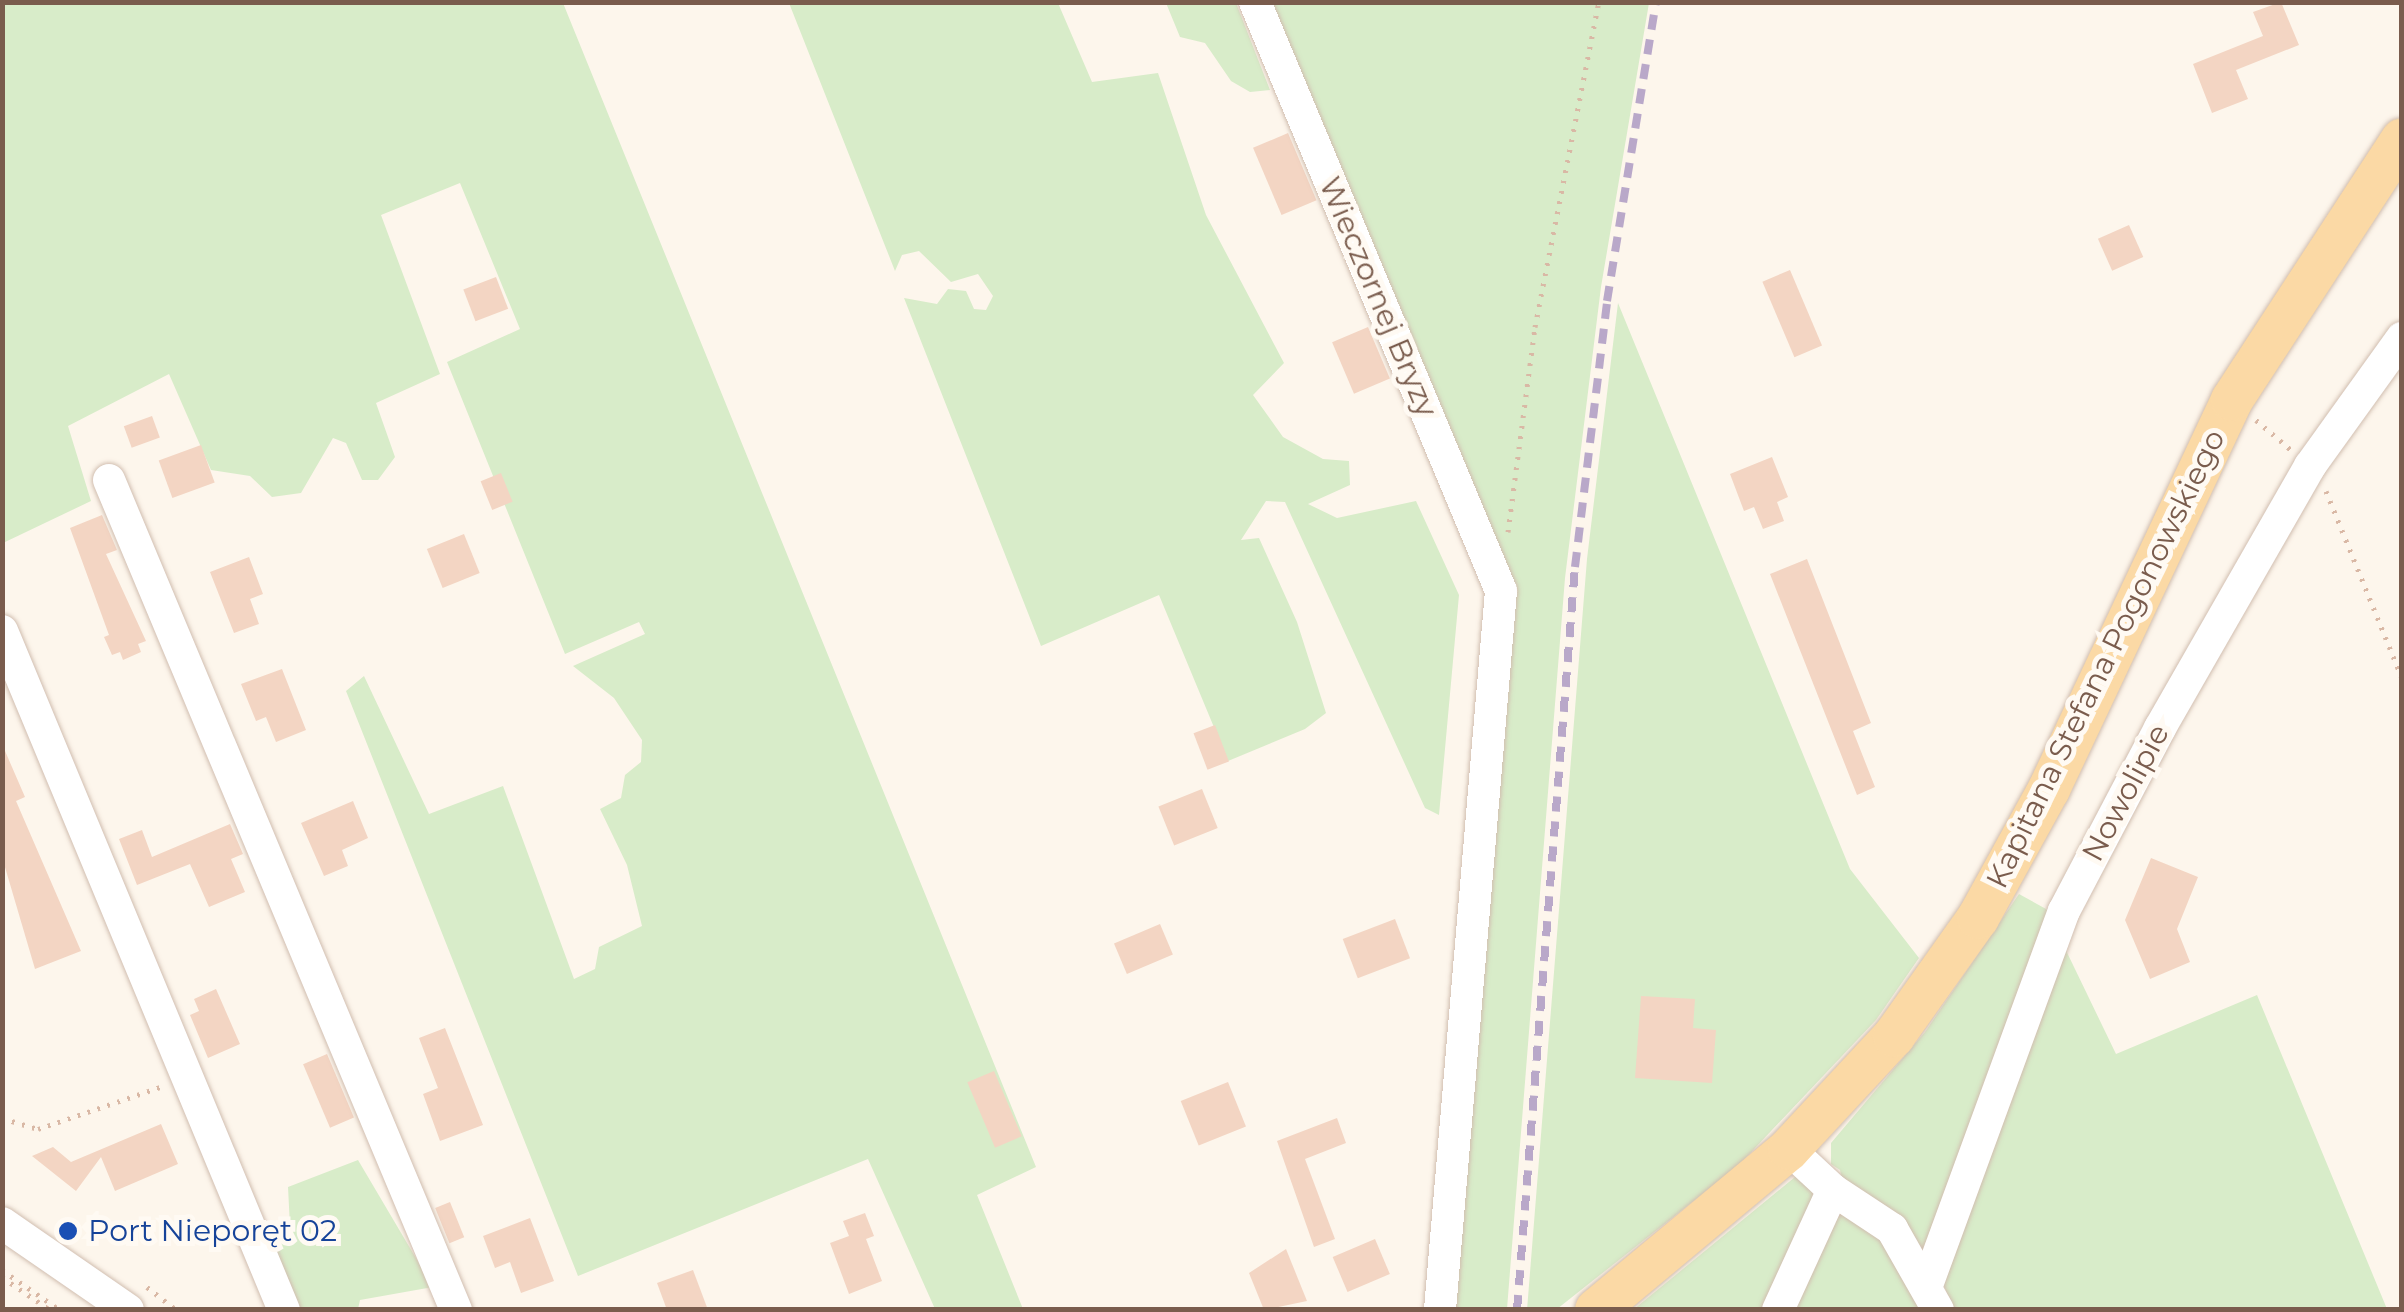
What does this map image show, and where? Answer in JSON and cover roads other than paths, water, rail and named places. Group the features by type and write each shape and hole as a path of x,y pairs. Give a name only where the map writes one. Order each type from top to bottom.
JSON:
{"main road":[{"name":"Kapitana Stefana Pogonowskiego","path":"1596,1310 1790,1149 1894,1036 1978,918 2049,789 2232,400 2402,138"}],"street":[{"name":"Wieczornej Bryzy","path":"1254,2 1500,591 1440,1310"},
{"name":"Nowolipie","path":"1932,1297 2064,911 2160,728 2310,466 2402,338"},
{"path":"109,480 456,1310"},
{"path":"2,631 284,1310"},
{"name":"Nowolipie","path":"1790,1149 1833,1190 1892,1229 1932,1297"},
{"path":"1778,1310 1833,1190"},
{"path":"2,1223 128,1310"}],"railway":[{"path":"1517,1310 1575,567 1607,301 1656,2"}],"place":[{"name":"Port Nieporęt 02","path":"68,1231"}]}
